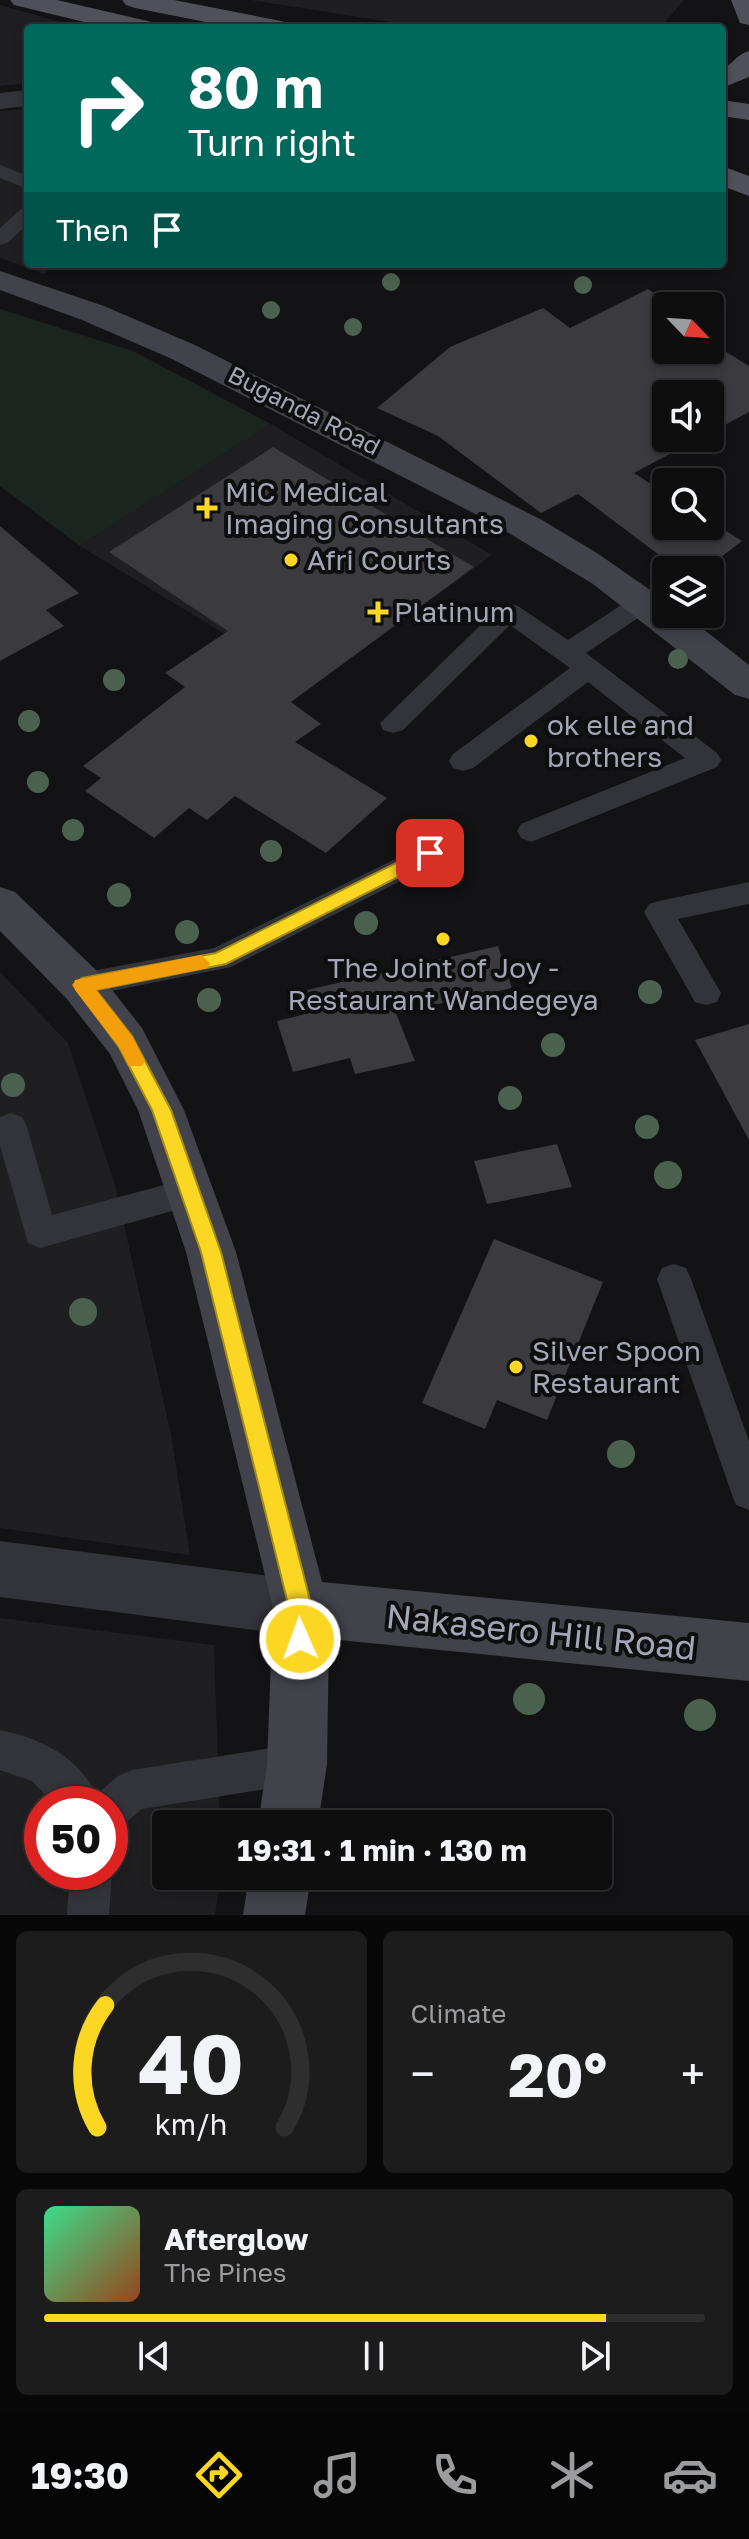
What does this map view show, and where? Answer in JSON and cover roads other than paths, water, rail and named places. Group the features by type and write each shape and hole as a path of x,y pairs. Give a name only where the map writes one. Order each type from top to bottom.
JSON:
{"main road":[{"path":"23,0 126,24"},
{"path":"135,0 256,24"},
{"path":"744,0 749,17"},
{"path":"726,78 740,71 749,59"},
{"path":"726,112 747,130"},
{"path":"726,177 749,187"},
{"name":"Buganda Road","path":"0,280 78,304 271,393 581,559 644,602 749,685"},
{"path":"0,904 82,985 126,1041 161,1110 211,1252 301,1608 297,1764 290,1810"},
{"name":"Nakasero Hill Road","path":"301,1608 749,1652"},
{"path":"274,1915 278,1890"}],"street":[{"path":"0,101 24,98"},
{"name":"Nakasero Hill Road","path":"0,1569 301,1608"}],"lane":[{"path":"0,171 24,181"},
{"path":"0,239 24,217"},
{"path":"463,761 644,602"},
{"path":"393,723 509,612 578,660 707,760 531,831"},
{"path":"82,985 220,959 430,853"},
{"path":"706,993 659,912 749,893"},
{"path":"0,1131 11,1127 40,1233 190,1192"},
{"path":"674,1279 749,1492"},
{"path":"0,1750 27,1755 48,1766 64,1786"},
{"path":"128,1794 132,1790 297,1764"},
{"path":"88,1915 90,1890"}],"place":[{"name":"MiC Medical Imaging Consultants","path":"207,508"},
{"name":"Afri Courts","path":"291,560"},
{"name":"Platinum","path":"378,612"},
{"name":"ok elle and brothers","path":"531,741"},
{"name":"The Joint of Joy - Restaurant Wandegeya","path":"443,939"},
{"name":"Silver Spoon Restaurant","path":"516,1367"}]}
